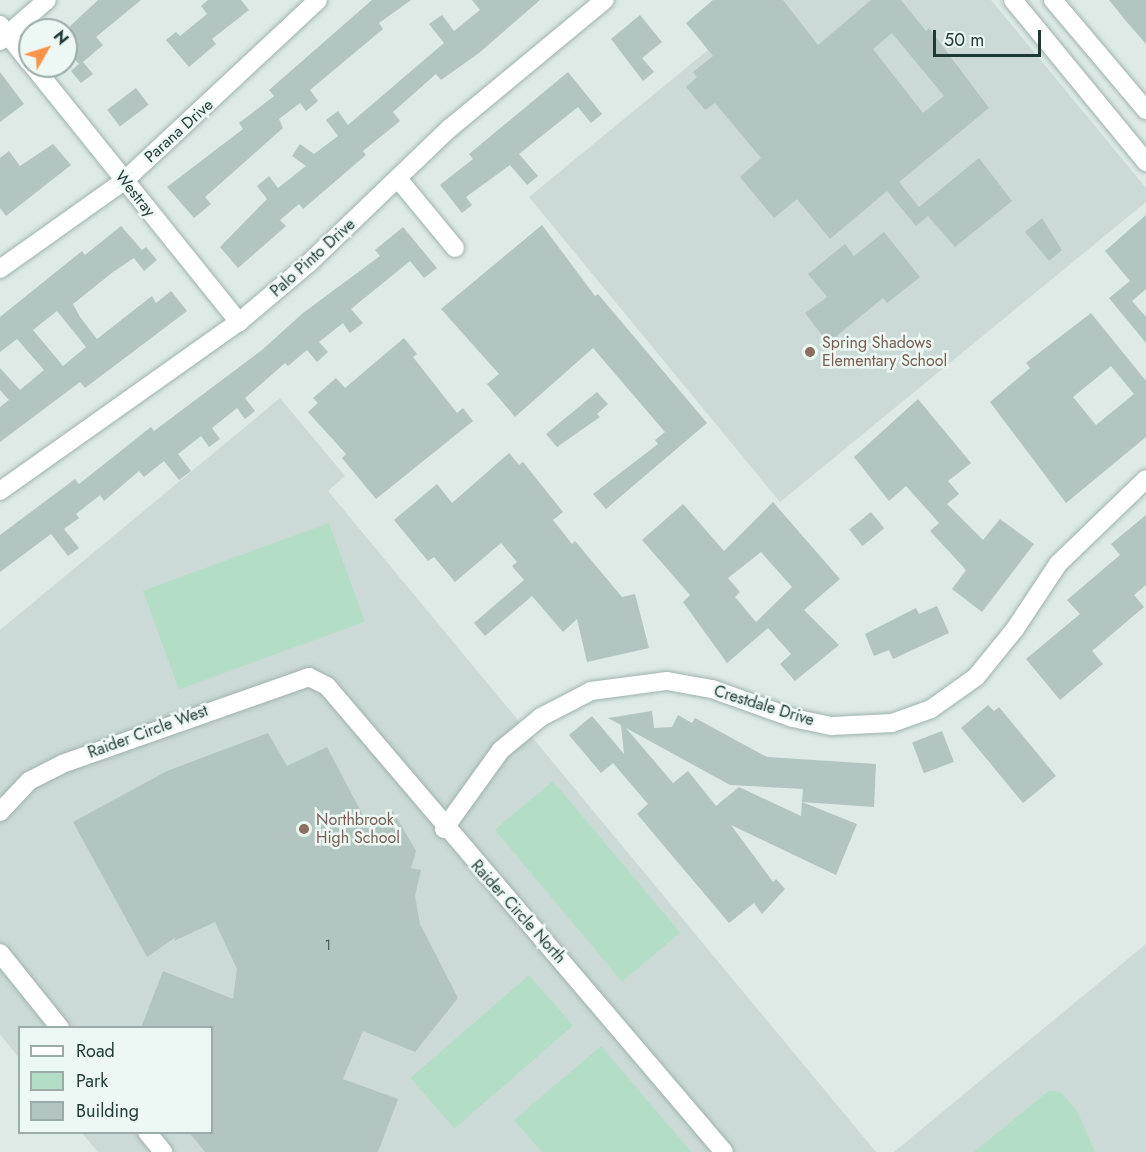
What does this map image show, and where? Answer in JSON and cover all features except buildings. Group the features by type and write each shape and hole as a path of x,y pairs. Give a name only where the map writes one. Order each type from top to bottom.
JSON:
{"street":[{"path":"3,33 47,0"},
{"name":"Parana Drive","path":"0,269 124,181 318,0"},
{"name":"Palo Pinto Drive","path":"0,491 238,322 399,180 450,129 605,0"},
{"path":"1013,0 1146,162"},
{"path":"1053,0 1146,110"},
{"name":"Westray","path":"3,33 18,50"},
{"path":"1083,85 1107,63"},
{"name":"Westray","path":"42,78 238,322"},
{"path":"399,180 455,248"},
{"name":"Crestdale Drive","path":"444,829 501,750 541,717 591,691 667,681 712,689 793,718 832,726 892,723 931,709 976,677 1015,629 1058,564 1146,479"},
{"name":"Raider Circle North","path":"309,677 327,687 444,829 724,1152"},
{"name":"Raider Circle West","path":"0,812 29,781 62,764 309,677"},
{"path":"0,953 58,1026"},
{"path":"149,1134 163,1152"}],"shaded area":[{"name":"Spring Shadows Elementary School","path":"769,0 991,0 1146,188 1146,202 780,502 529,197"},
{"name":"Northbrook High School","path":"280,398 345,476 328,491 876,1152 98,1152 83,1134 213,1134 213,1026 18,1026 18,1057 0,1034 0,630"},
{"path":"1146,944 1146,1152 894,1152 1026,1043"}],"green space":[{"path":"329,523 365,622 179,689 143,591"},
{"path":"553,781 680,933 622,982 495,830"},
{"path":"529,975 573,1026 454,1129 411,1078"},
{"path":"601,1046 691,1152 542,1152 514,1120"},
{"path":"1050,1090 1062,1093 1078,1113 1095,1152 974,1152"}],"place":[{"name":"Spring Shadows Elementary School","path":"810,352"},
{"name":"Northbrook High School","path":"304,829"}]}
